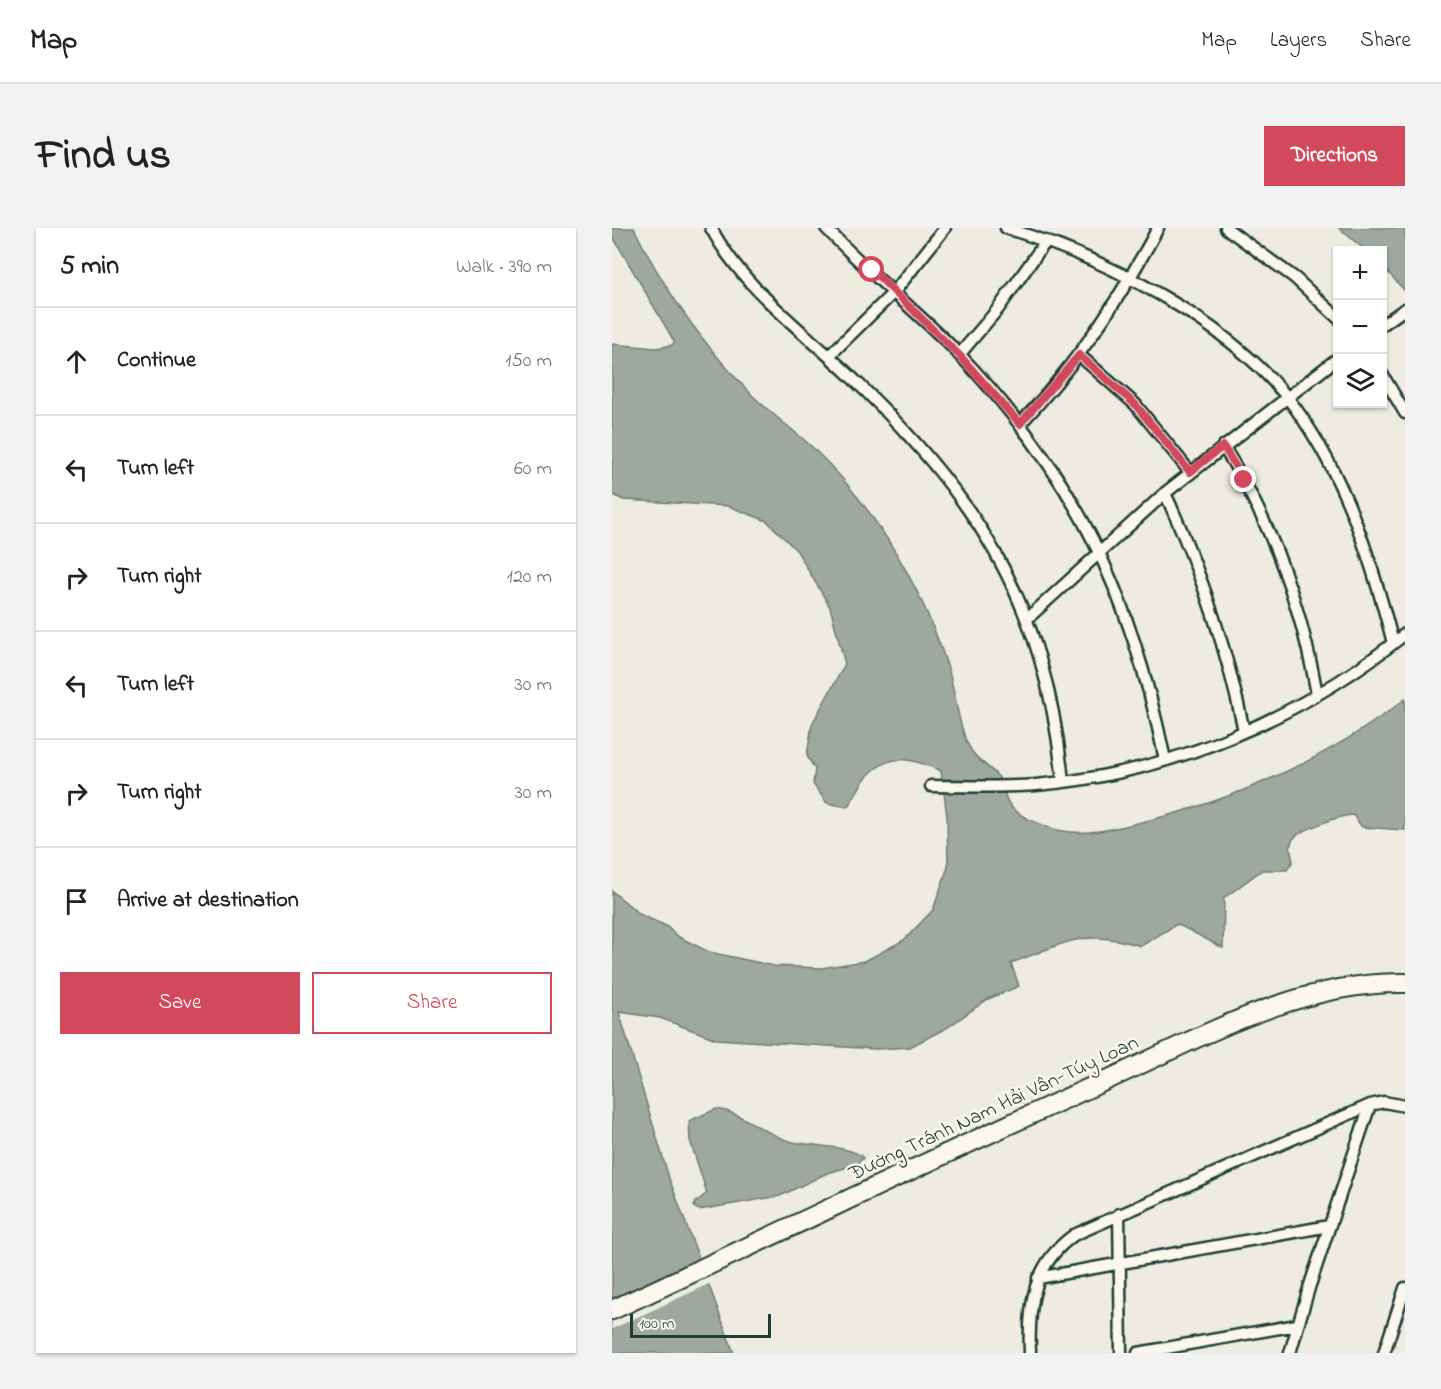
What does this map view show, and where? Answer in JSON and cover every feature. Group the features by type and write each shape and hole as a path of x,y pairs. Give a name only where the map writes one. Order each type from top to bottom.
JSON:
{"highway":[{"name":"Đường Tránh Nam Hải Vân-Túy Loan","path":"612,1310 938,1158 1264,1012 1314,993 1352,986 1405,983"}],"street":[{"path":"711,228 724,249 758,291 887,413 967,507 999,558 1028,618 1049,686 1063,782"},
{"path":"826,228 895,291 959,355 1020,424 1062,480 1100,551 1137,652 1165,760"},
{"path":"829,356 895,291 945,228"},
{"path":"1006,228 1046,241 1130,279 1215,332 1253,363 1286,396 1318,444 1352,514 1378,587 1393,643"},
{"path":"1020,424 1079,355 1130,279 1158,228"},
{"path":"1226,228 1295,278 1333,313"},
{"path":"959,355 998,309 1046,241"},
{"path":"1387,322 1405,309"},
{"path":"1079,355 1135,404 1190,472"},
{"path":"1028,618 1165,493 1286,396 1333,362"},
{"path":"1387,382 1405,413"},
{"path":"1223,446 1253,497 1282,561 1302,624 1317,694"},
{"path":"1165,493 1206,596 1230,671 1244,731"},
{"path":"931,786 1014,786 1063,782 1165,760 1244,731 1317,694 1405,634"},
{"path":"1030,1353 1029,1308 1038,1278 1050,1258 1066,1241 1119,1214 1370,1105 1384,1102 1405,1106"},
{"path":"1290,1353 1297,1325 1370,1105"},
{"path":"1119,1214 1121,1353"},
{"path":"1038,1278 1329,1226"},
{"path":"1384,1353 1405,1288"},
{"path":"1138,1353 1297,1325"}],"shaded area":[{"path":"612,228 634,228 658,273 701,337 759,402 821,455 845,482 887,538 908,574 934,629 951,678 960,721 967,741 974,754 999,778 1010,805 1024,817 1059,830 1093,832 1174,814 1244,790 1312,759 1375,721 1405,699 1405,830 1362,827 1353,815 1322,823 1299,834 1291,843 1293,861 1287,870 1262,870 1224,898 1223,948 1177,924 1141,946 1104,938 1088,938 1061,944 1011,963 1019,986 988,999 948,1027 910,1047 876,1049 716,1039 660,1018 619,1012 669,1178 734,1353 612,1353 612,891 641,915 666,926 679,937 709,952 774,966 821,968 865,961 904,940 933,910 948,867 947,816 941,771 910,760 892,761 874,770 865,779 847,807 827,803 813,784 815,769 807,756 812,724 845,664 830,607 797,551 767,521 728,506 623,500 612,494 612,344 656,348 673,345 674,341 612,235"},
{"path":"1339,228 1405,228 1405,291 1387,271 1387,246 1360,246"},
{"path":"716,1109 735,1114 783,1139 852,1151 863,1158 857,1164 825,1174 780,1196 699,1210 694,1207 695,1203 707,1193 690,1140 689,1121"}],"pier":[{"path":"703,1260 711,1283 612,1329 612,1302"}],"route":[{"path":"872,270 959,355 1020,424 1079,355 1135,404 1190,472 1223,446 1244,480"}]}
